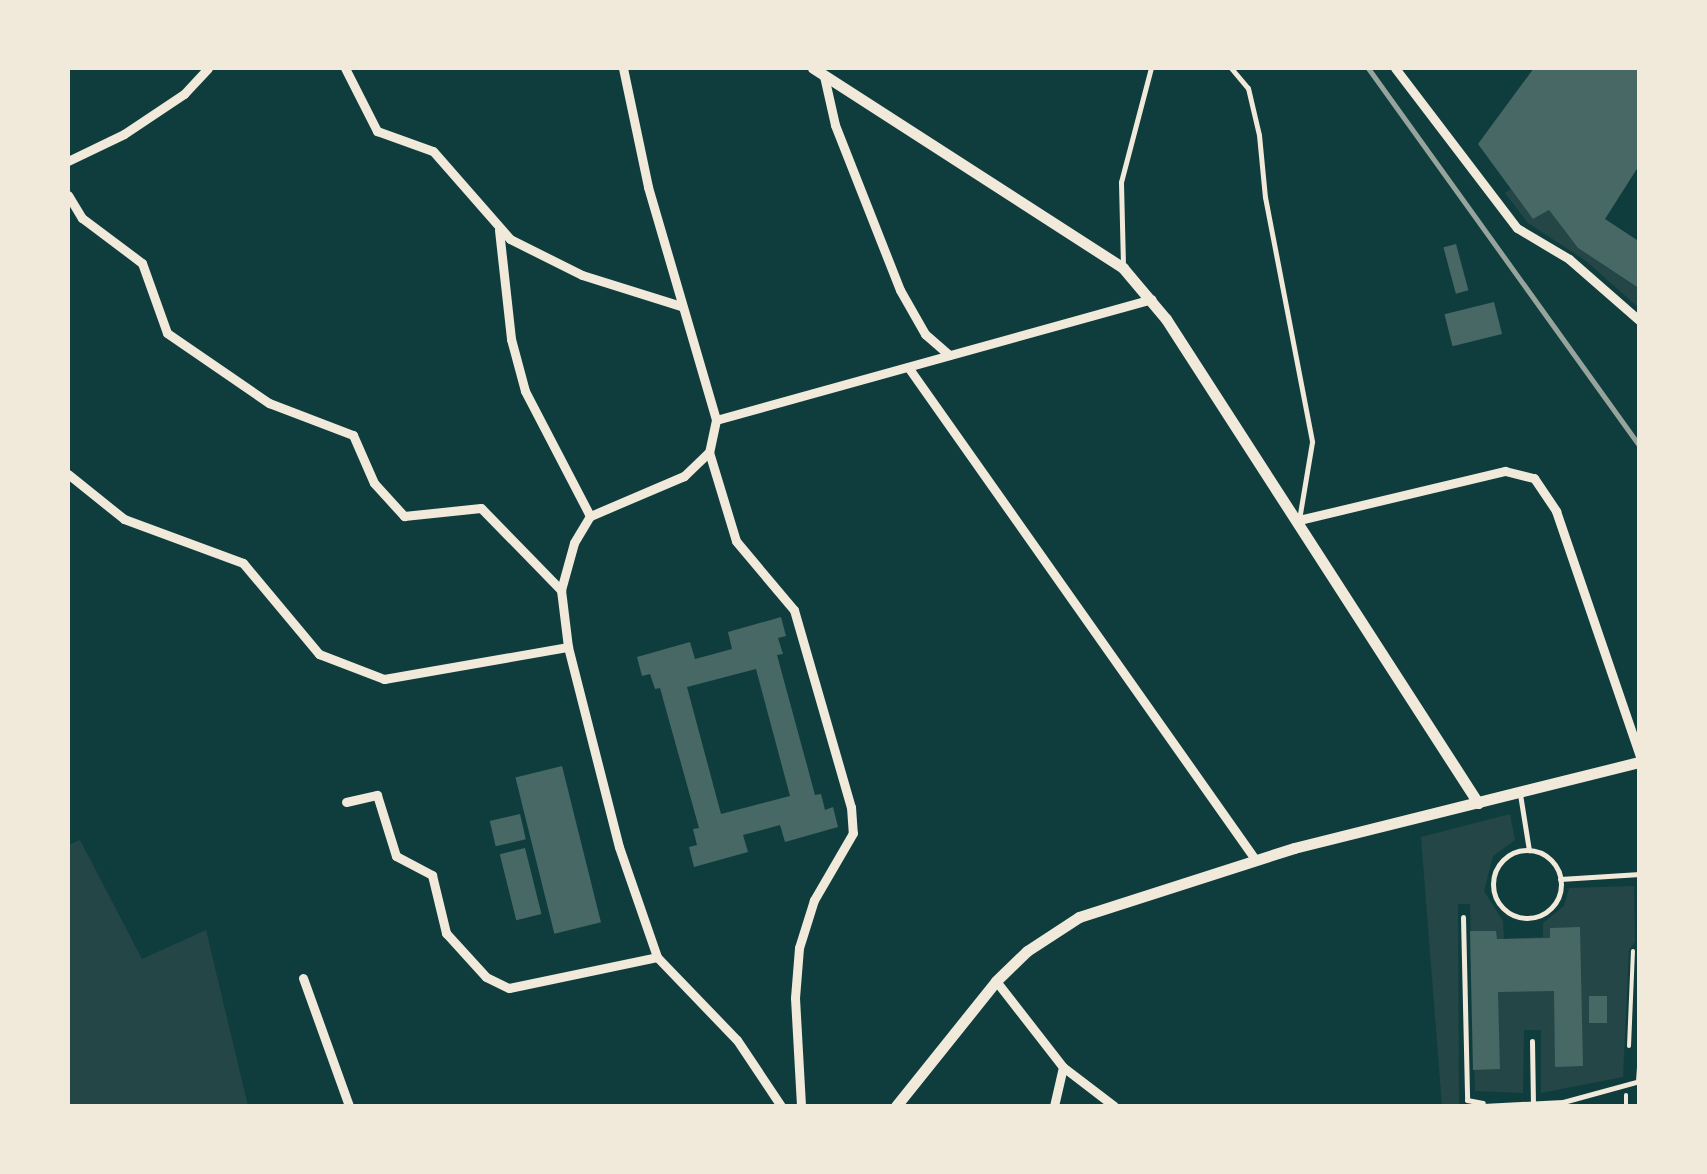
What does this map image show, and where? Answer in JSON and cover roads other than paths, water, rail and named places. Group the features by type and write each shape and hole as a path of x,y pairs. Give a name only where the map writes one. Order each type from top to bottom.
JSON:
{"street":[{"path":"68,161 124,134 184,94 208,68"},
{"path":"344,68 377,131 433,151 499,230 568,270 681,306"},
{"path":"623,68 681,306 716,420 709,452 736,542 794,610 851,807 853,833 814,900 800,948 794,998 801,1106"},
{"path":"813,68 1123,268 1166,319 1478,802"},
{"path":"1395,68 1517,228 1569,259 1640,321"},
{"path":"824,76 835,125 900,290 925,334 950,355"},
{"path":"68,195 82,218 142,263 167,333 269,403 353,435 374,482 404,516 481,508 562,590"},
{"path":"499,230 511,339 525,392 590,516"},
{"path":"716,420 1151,300"},
{"path":"908,367 1255,859"},
{"path":"709,452 684,476 590,516 574,543 562,590 568,647 620,846 657,957 737,1040 781,1106"},
{"path":"896,1104 996,981 1027,950 1080,917 1255,859 1640,759 1556,511 1534,478 1505,471 1299,520"},
{"path":"68,474 124,519 243,562 320,654 384,679 568,647"},
{"path":"346,802 378,796 396,856 432,875 446,932 486,978 509,988 657,957"},
{"path":"303,978 349,1106"},
{"path":"996,981 1064,1067 1114,1106"},
{"path":"1054,1106 1064,1067"}],"lane":[{"path":"1123,268 1120,182 1151,68"},
{"path":"1231,68 1248,88 1260,135 1265,198 1312,442 1299,520"},
{"path":"1520,792 1529,850"},
{"path":"1529,850 1549,858 1560,880 1557,899 1541,915 1508,912 1495,894 1495,872 1508,855 1529,850"},
{"path":"1560,880 1640,874"},
{"path":"1463,917 1466,1100 1483,1105 1564,1104 1639,1081 1640,1050"},
{"path":"1532,1041 1533,1102"}],"railway":[{"path":"1368,68 1640,446"}]}
